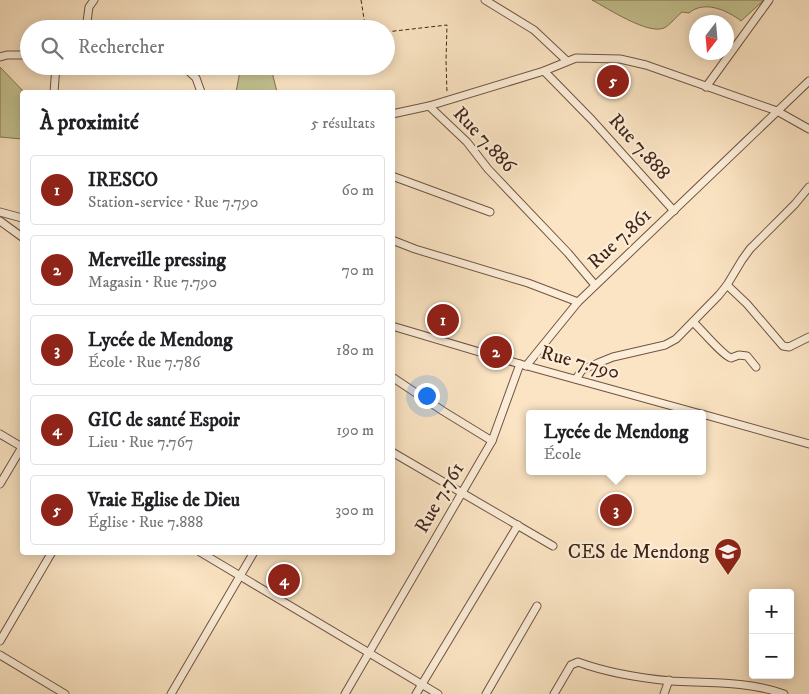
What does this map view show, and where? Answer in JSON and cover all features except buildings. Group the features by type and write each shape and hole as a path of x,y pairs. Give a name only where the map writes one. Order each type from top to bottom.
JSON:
{"street":[{"path":"87,20 89,6 94,0"},
{"path":"485,0 534,30 567,61"},
{"path":"706,87 769,0"},
{"path":"0,57 20,55"},
{"path":"544,71 576,58 620,59 646,65 777,111 809,129"},
{"name":"Rue 7.886","path":"429,106 544,71"},
{"name":"Rue 7.888","path":"544,71 592,120 674,211"},
{"path":"54,90 55,75"},
{"path":"193,75 196,78 200,90"},
{"name":"Rue 7.861","path":"523,365 595,285 809,81"},
{"path":"395,113 429,106"},
{"name":"Rue 7.886","path":"429,106 466,142 488,169 568,253 595,285"},
{"path":"395,177 490,212"},
{"path":"576,379 582,370 613,357 665,345 676,339 727,285 750,249 796,204 809,187"},
{"path":"0,212 20,217"},
{"path":"0,220 20,235"},
{"path":"395,241 528,283 578,302"},
{"path":"727,285 753,311 782,346 789,347 809,336"},
{"path":"693,322 724,355 731,358 739,355 747,356 756,367"},
{"name":"Rue 7.790","path":"395,327 523,365 688,410"},
{"name":"Rue 7.761","path":"345,694 492,441 523,365"},
{"path":"395,379 492,441"},
{"name":"Rue 7.790","path":"706,415 809,444"},
{"path":"0,434 20,446"},
{"path":"0,484 20,450"},
{"path":"395,454 553,546"},
{"path":"416,694 518,525"},
{"path":"0,641 50,555"},
{"path":"205,555 438,694"},
{"path":"171,694 252,555"},
{"path":"486,694 537,606"},
{"path":"0,655 65,694"},
{"path":"554,694 571,665 578,662 621,675 738,684 761,687 782,694"},
{"path":"664,694 669,680"}],"path":[{"path":"361,0 365,20"},
{"path":"395,31 447,25 448,101"}],"shaded area":[{"path":"592,0 764,0 741,21 734,15 708,7 701,7 689,13 682,12 664,28 648,28 628,20"},
{"path":"0,67 22,90 20,90 20,139 0,137"},
{"path":"239,75 273,75 276,90 236,90"}],"place":[{"name":"Vraie Eglise de Dieu","path":"613,81"},
{"name":"IRESCO","path":"443,320"},
{"name":"Merveille pressing","path":"496,352"},
{"name":"Lycée de Mendong","path":"616,510"},
{"name":"CES de Mendong","path":"728,576"},
{"name":"GIC de santé Espoir","path":"284,580"}]}
